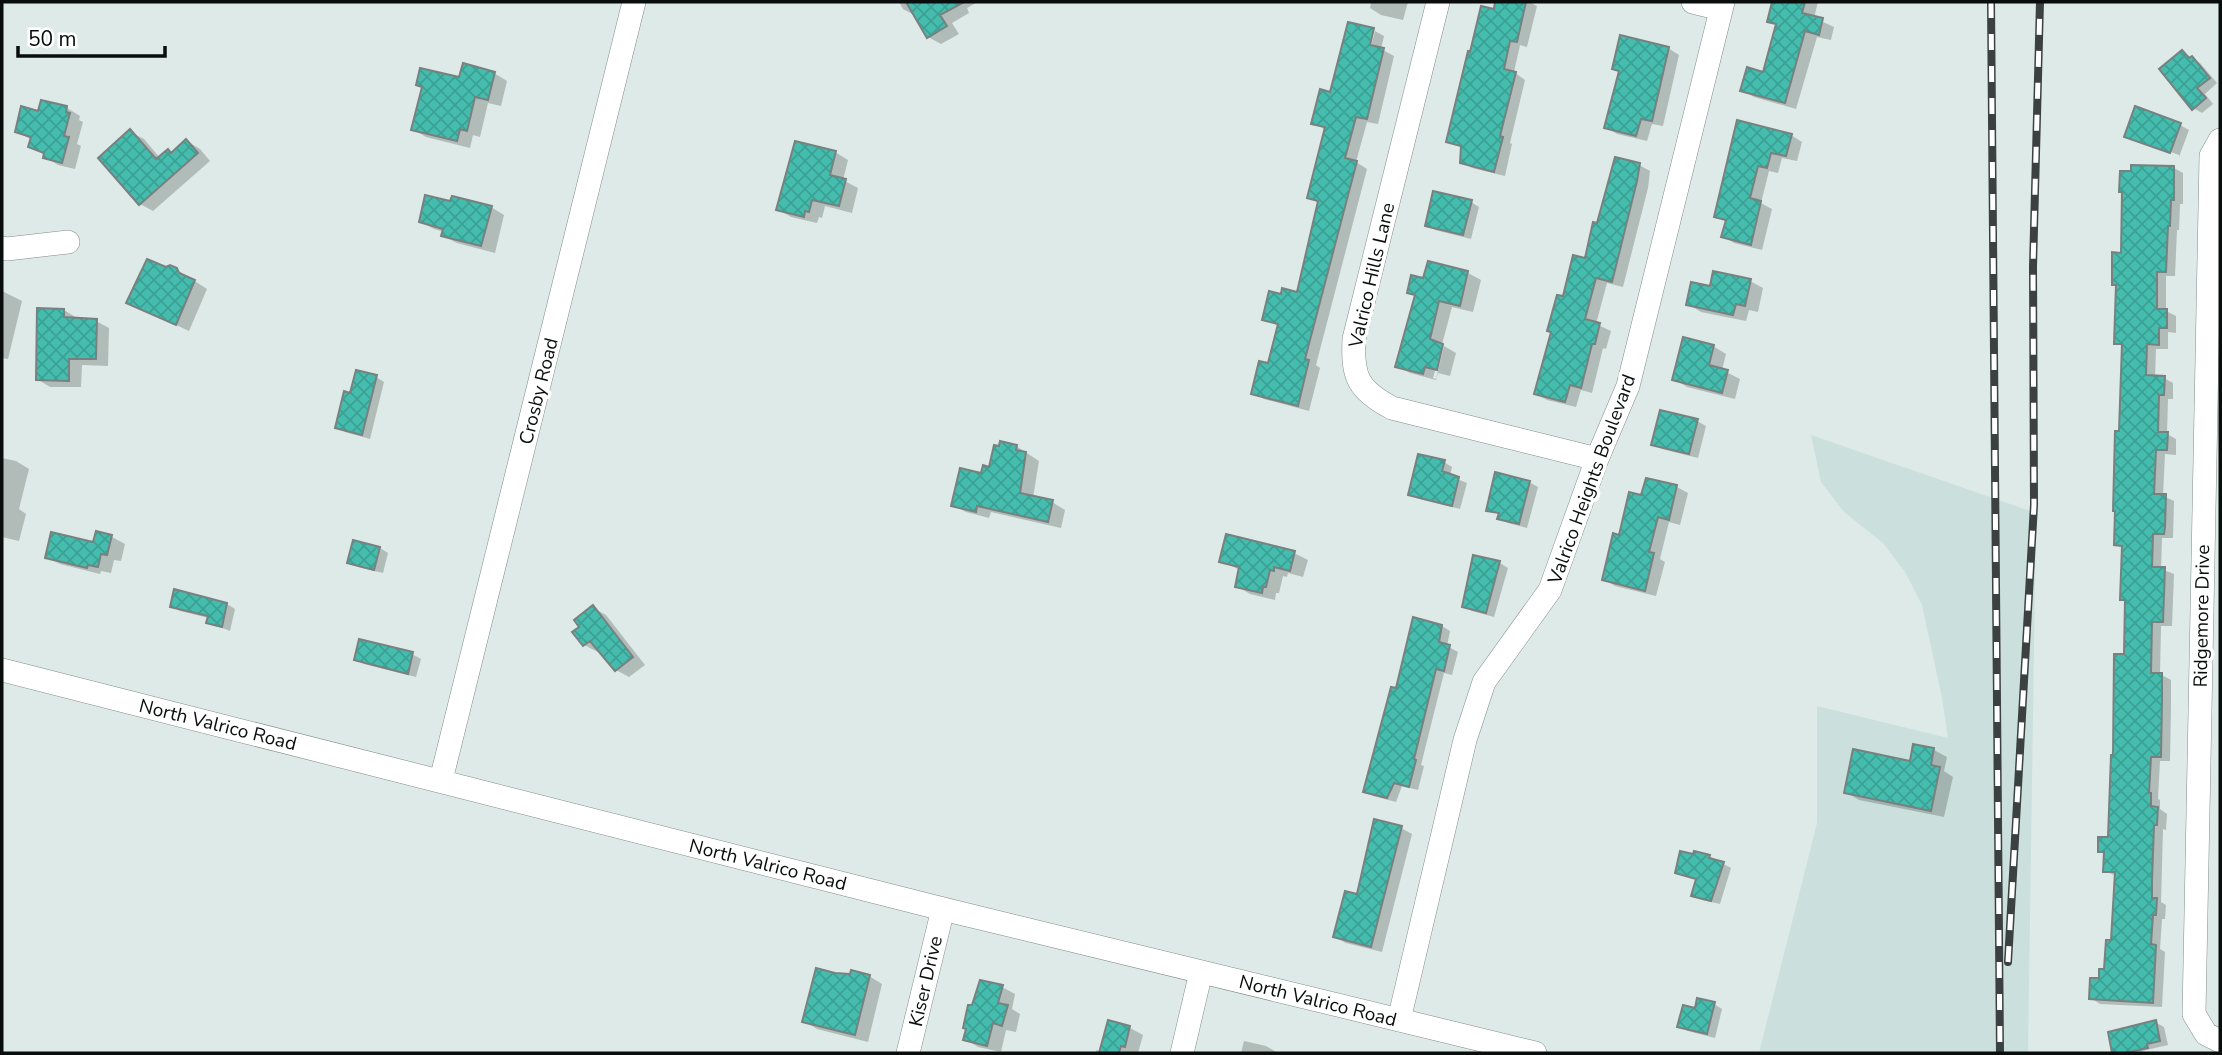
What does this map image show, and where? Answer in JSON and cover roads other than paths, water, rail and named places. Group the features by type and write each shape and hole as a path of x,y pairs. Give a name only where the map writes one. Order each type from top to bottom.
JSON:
{"street":[{"name":"Crosby Road","path":"441,780 634,2"},
{"name":"Valrico Hills Lane","path":"1438,2 1354,339 1352,364 1361,387 1392,408 1597,459"},
{"path":"1693,2 1722,5"},
{"name":"Valrico Heights Boulevard","path":"1399,1020 1465,740 1484,682 1550,590 1597,459 1628,386 1722,5"},
{"name":"Ridgemore Drive","path":"2220,140 2211,156 2212,476 2194,1014 2206,1034 2220,1041"},
{"path":"2,248 68,242"},
{"name":"North Valrico Road","path":"2,670 943,909 1399,1020 1456,1044 1535,1053"},
{"name":"Kiser Drive","path":"908,1053 943,909"},
{"path":"1182,1053 1201,972"}],"railway":[{"path":"1991,2 2000,1053"},
{"path":"2008,962 2034,505 2033,267 2040,2"}]}
